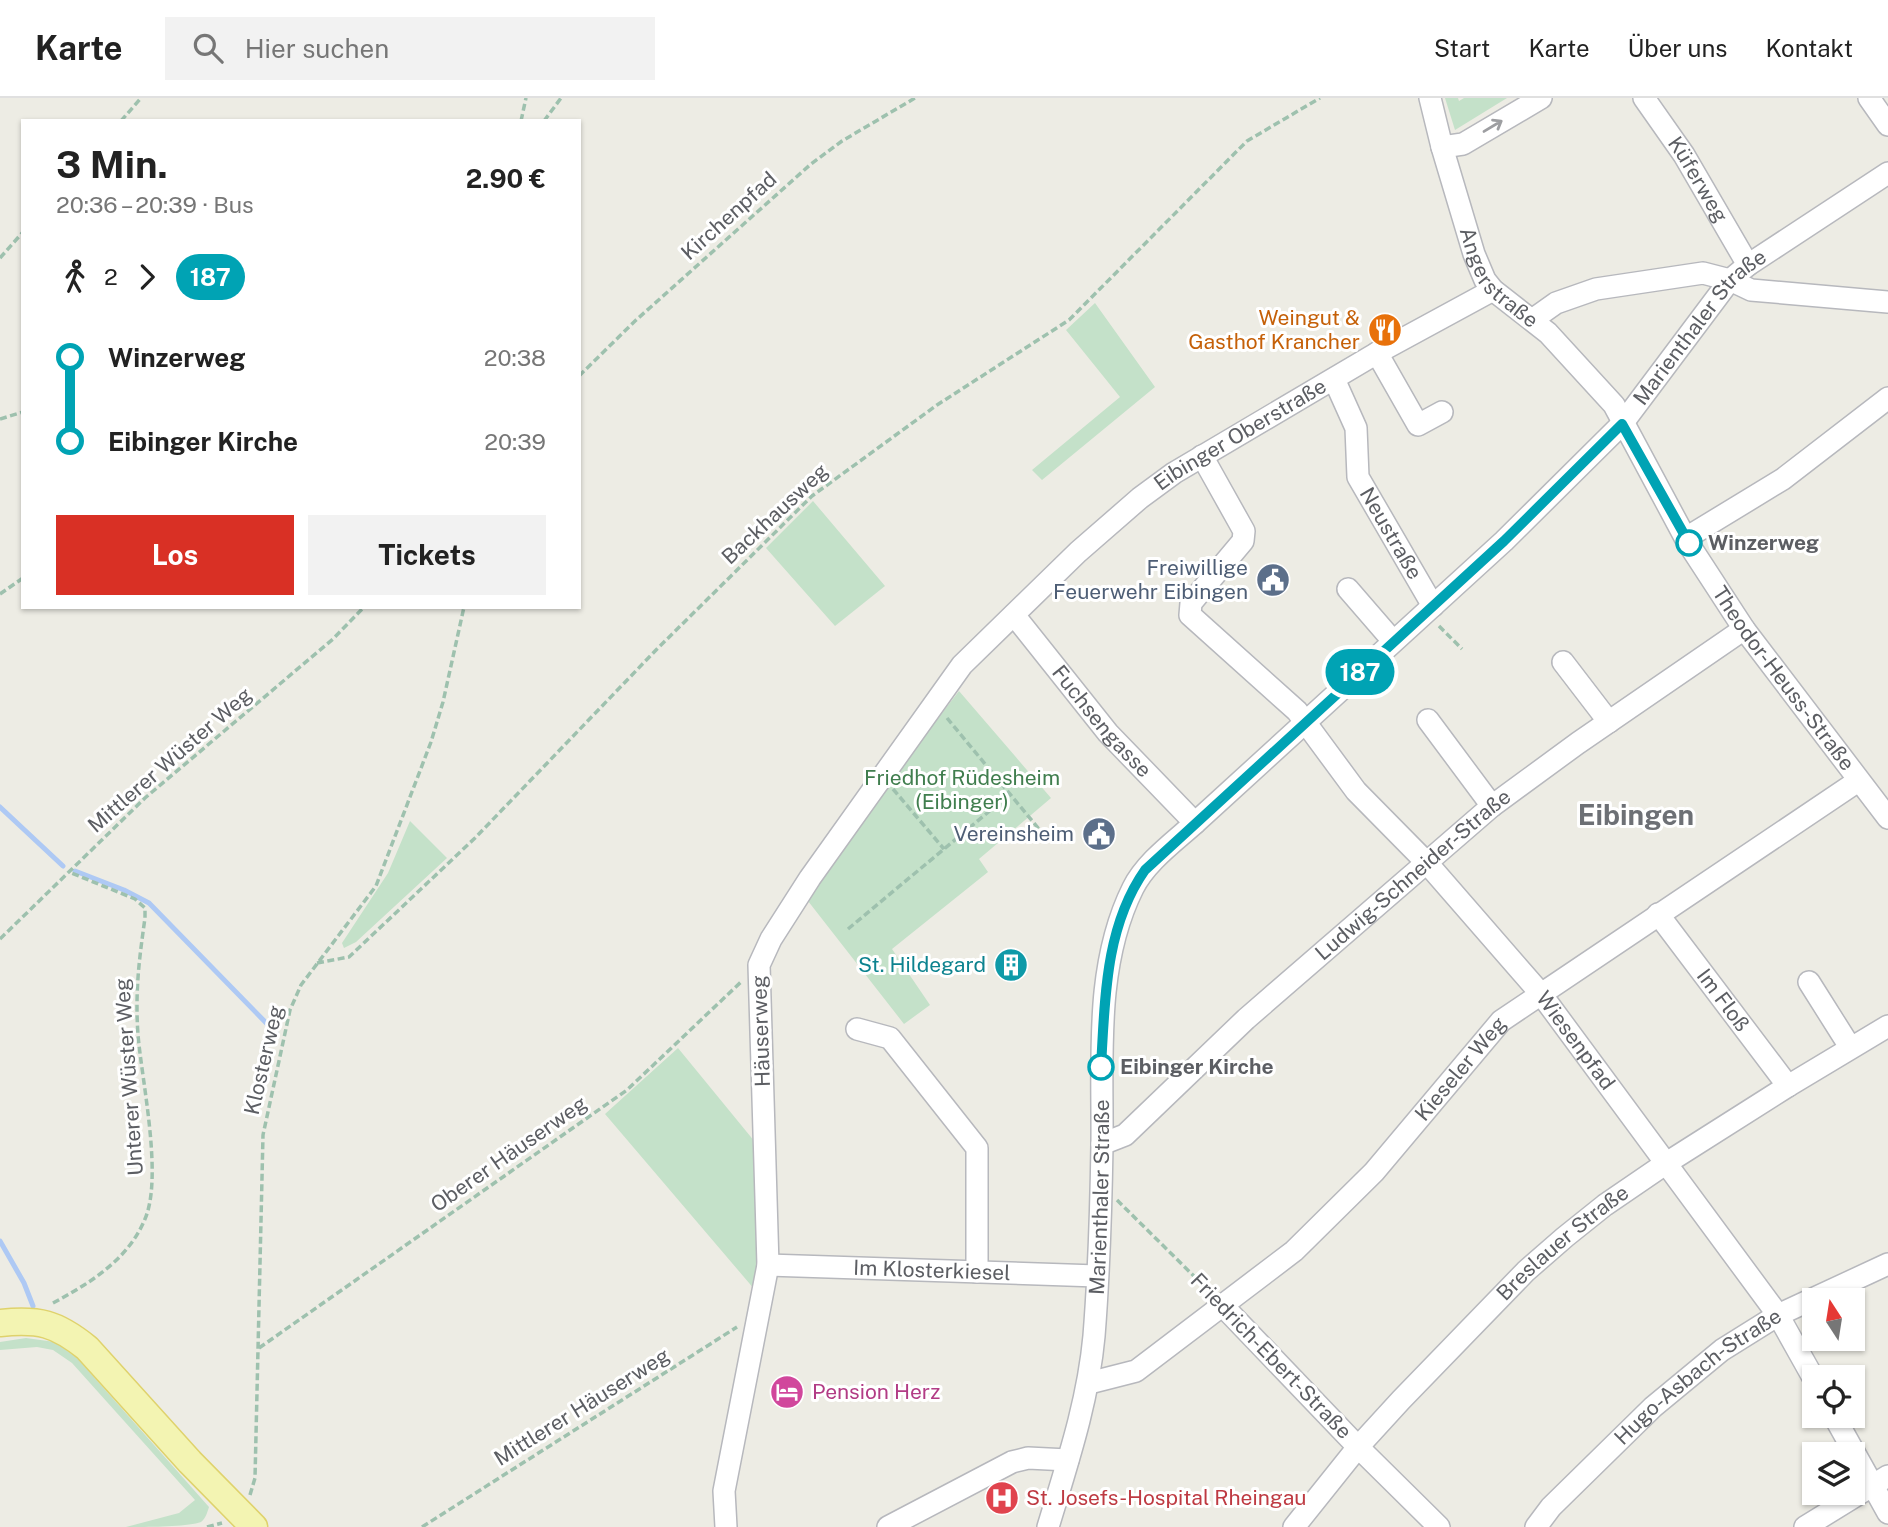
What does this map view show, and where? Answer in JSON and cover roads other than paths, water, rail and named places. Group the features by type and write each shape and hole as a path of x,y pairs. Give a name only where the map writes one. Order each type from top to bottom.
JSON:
{"main road":[{"path":"0,1323 26,1320 68,1332 87,1348 181,1453 249,1522"}],"street":[{"name":"Angerstraße","path":"1430,98 1480,271 1493,290 1532,320 1566,352 1614,405 1622,424"},
{"path":"1442,147 1463,144 1541,98"},
{"name":"Küferweg","path":"1644,98 1684,155 1748,265"},
{"path":"1868,98 1888,125"},
{"name":"Marienthaler Straße","path":"1048,1527 1089,1382 1097,1276 1102,1144 1101,1055 1106,988 1114,938 1140,878 1195,822 1504,541 1622,424 1731,280 1748,265 1888,173"},
{"path":"1532,320 1556,303 1596,289 1703,273 1731,280 1751,290 1888,302"},
{"name":"Eibinger Oberstraße","path":"1014,615 1078,552 1174,472 1493,290"},
{"path":"1377,354 1418,425 1442,412"},
{"name":"Neustraße","path":"1334,379 1356,428 1358,477 1429,609"},
{"path":"1686,538 1783,479 1888,398"},
{"name":"Theodor-Heuss-Straße","path":"1622,424 1686,538 1744,629 1888,818"},
{"name":"Wiesenpfad","path":"1202,456 1244,531 1243,541 1191,603 1190,615 1297,711 1356,791 1427,863 1541,994 1778,1315 1806,1365"},
{"path":"1348,589 1393,641"},
{"name":"Häuserweg","path":"726,1527 724,1492 768,1265 759,965 771,939 810,878 962,665 1014,615"},
{"name":"Fuchsengasse","path":"1014,615 1108,733 1195,822"},
{"name":"Ludwig-Schneider-Straße","path":"1102,1144 1125,1135 1246,1018 1492,806 1744,629"},
{"path":"1563,662 1609,722"},
{"path":"1428,720 1492,806"},
{"name":"Kieseler Weg","path":"1089,1382 1136,1371 1294,1251 1365,1181 1502,1021 1858,781"},
{"name":"Im Floß","path":"1658,914 1788,1086"},
{"path":"1809,982 1850,1047"},
{"name":"Breslauer Straße","path":"1294,1527 1358,1447 1526,1270 1605,1205 1665,1164 1850,1047 1888,1026"},
{"path":"857,1029 890,1038 977,1148 977,1272"},
{"name":"Hugo-Asbach-Straße","path":"1536,1527 1551,1507 1653,1407 1722,1350 1778,1315 1888,1264"},
{"name":"Im Klosterkiesel","path":"768,1265 1097,1276"},
{"name":"Friedrich-Ebert-Straße","path":"1222,1305 1439,1527"},
{"path":"1843,1428 1880,1480 1888,1513"},
{"path":"888,1527 1012,1462 1028,1458 1068,1460"},
{"path":"1805,1527 1880,1480"}],"waterway":[{"path":"0,807 63,866"},
{"path":"75,871 149,903 276,1033"},
{"path":"0,1241 24,1283 33,1306"}],"place":[{"name":"Weingut & Gasthof Krancher","path":"1385,330"},
{"name":"Winzerweg","path":"1689,543"},
{"name":"Freiwillige Feuerwehr Eibingen","path":"1273,580"},
{"name":"Vereinsheim","path":"1099,834"},
{"name":"St. Hildegard","path":"1011,965"},
{"name":"Eibinger Kirche","path":"1101,1067"},
{"name":"Pension Herz","path":"787,1392"},
{"name":"St. Josefs-Hospital Rheingau","path":"1002,1498"}],"district":[{"name":"Eibingen","path":"1636,815"}],"park label":[{"name":"Friedhof Rüdesheim (Eibinger)","path":"962,790"}]}
